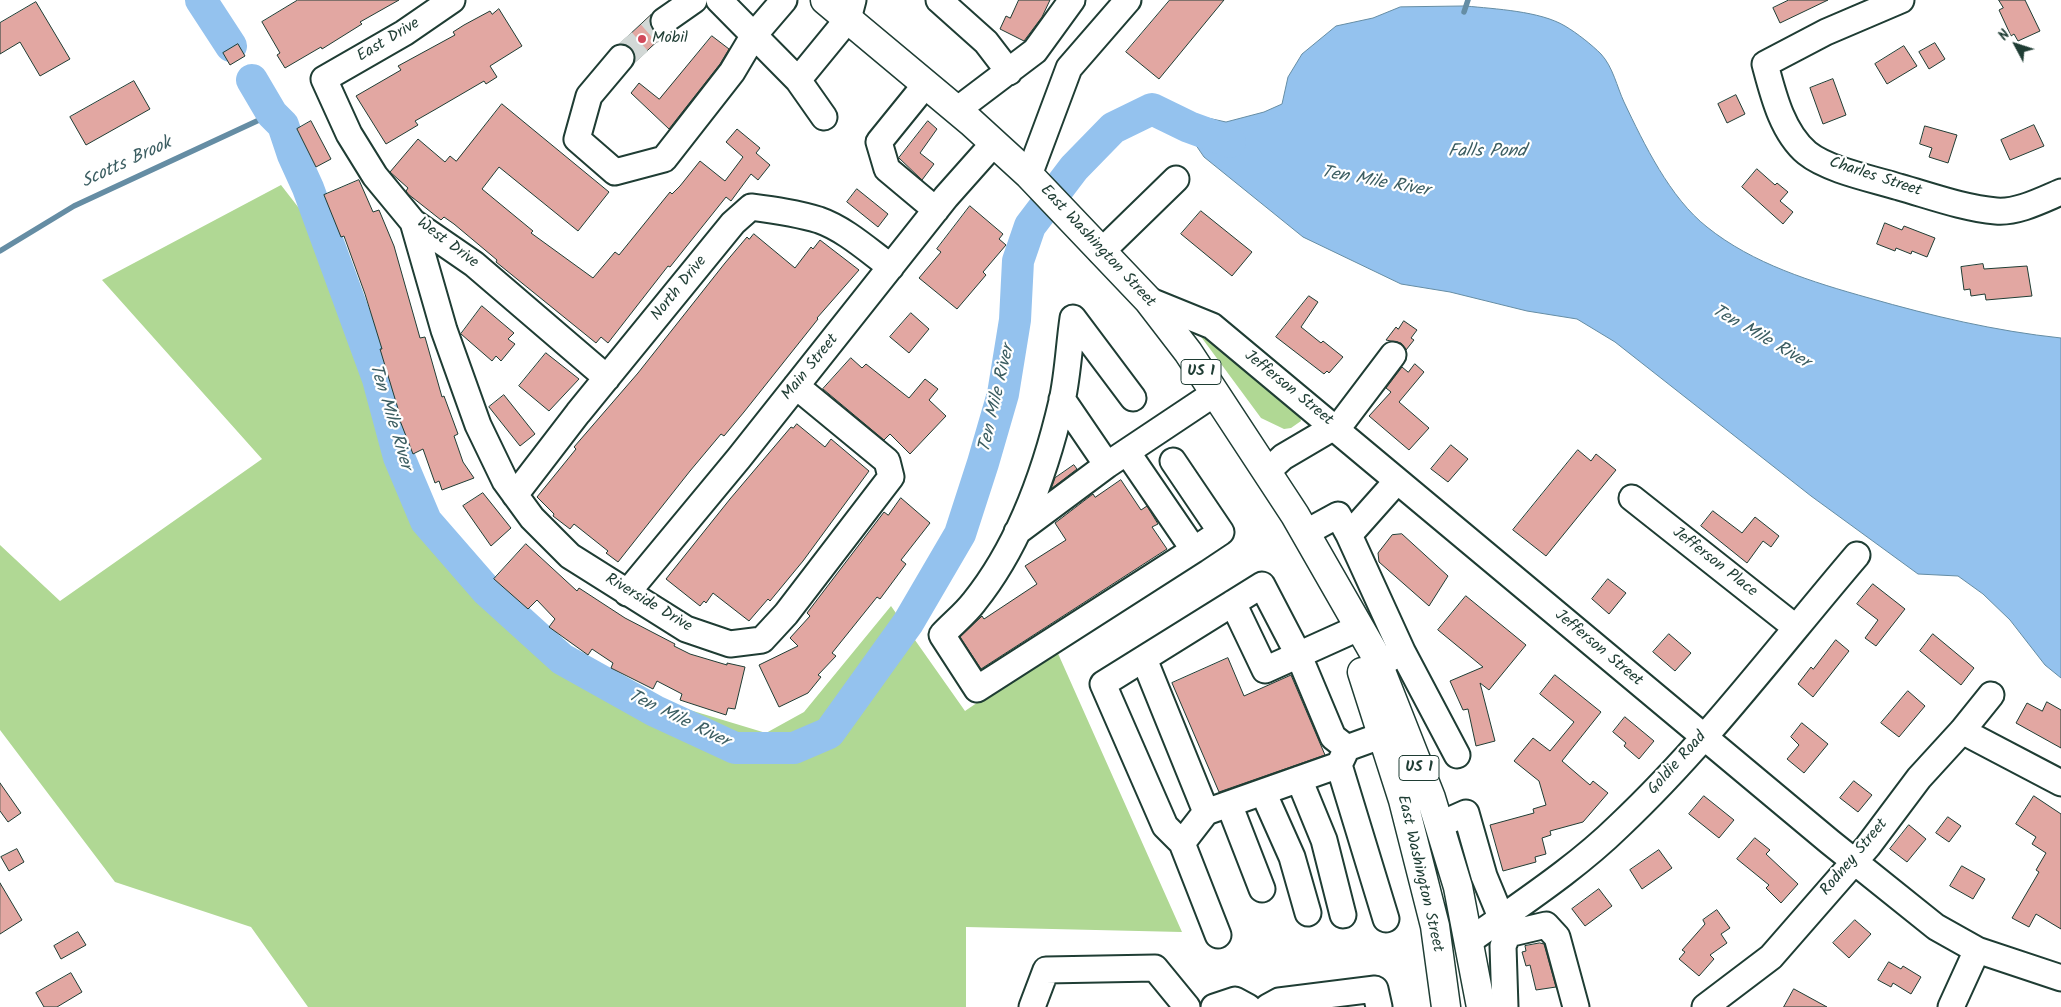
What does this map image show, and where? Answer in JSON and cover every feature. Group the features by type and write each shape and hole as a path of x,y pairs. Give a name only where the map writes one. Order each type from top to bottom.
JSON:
{"main road":[{"name":"East Washington Street","path":"825,0 851,9 926,84 1033,178 1148,300 1188,352 1215,393 1309,539 1373,652 1431,798 1458,888 1481,1007"},
{"name":"East Washington Street","path":"1309,539 1365,678 1403,800 1435,926 1446,1007"}],"street":[{"name":"East Drive","path":"324,79 404,33 452,0"},
{"path":"664,21 694,0"},
{"path":"720,0 798,80 824,117"},
{"path":"620,58 589,96 577,139 615,172 664,159 732,72 754,35 784,0"},
{"path":"939,0 986,42 1009,72"},
{"path":"957,110 1035,51 1072,0"},
{"path":"1033,178 1069,68 1128,0"},
{"name":"Charles Street","path":"1895,1 1826,32 1764,64 1777,106 1794,138 1807,153 1843,171 1960,204 1997,211 2032,204 2061,192"},
{"path":"798,80 851,9"},
{"name":"West Drive","path":"324,79 349,134 370,167 413,222 474,264 607,378"},
{"path":"926,84 879,142 887,169 936,210"},
{"name":"Main Street","path":"627,593 796,386 936,210 994,143"},
{"path":"1101,252 1176,179"},
{"name":"North Drive","path":"515,495 733,223 751,207 787,212 821,221 857,242 891,267"},
{"name":"Riverside Drive","path":"413,222 444,330 478,425 505,481 532,518 570,556 686,629 730,644 762,640 786,614 891,477 887,461 796,386"},
{"name":"Jefferson Street","path":"1148,300 1212,326 1854,862 1936,927 1977,950 2061,978"},
{"path":"1133,398 1073,318 1062,399 1046,458 1015,534 998,566 974,603 942,635 977,689 1221,532 1173,461"},
{"path":"1266,472 1283,457 1336,428 1393,355"},
{"path":"1015,534 1117,459 1215,393"},
{"path":"1062,399 1117,459 1194,550"},
{"path":"1349,535 1397,481"},
{"name":"Jefferson Place","path":"1632,498 1795,627"},
{"path":"1309,539 1338,515 1402,651 1457,755"},
{"name":"Goldie Road","path":"1468,942 1505,926 1556,877 1618,827 1668,776 1857,555"},
{"path":"1218,935 1182,843 1165,826 1102,684 1262,585 1299,656 1343,757 1386,918"},
{"path":"1233,603 1265,670 1347,633"},
{"path":"1379,667 1402,651"},
{"path":"1144,659 1206,812"},
{"name":"Rodney Street","path":"1705,1007 1770,957 1854,862 1919,778 1962,731 1991,695"},
{"path":"1962,731 2061,783"},
{"path":"1182,843 1206,812 1299,779 1383,735"},
{"path":"1299,779 1324,840 1343,916"},
{"path":"1263,792 1292,857 1308,913"},
{"path":"1229,804 1262,889"},
{"path":"1439,825 1466,813 1484,876 1505,926 1503,946 1505,1007"},
{"path":"1505,926 1546,925 1557,937 1569,1005"},
{"path":"1951,1007 1977,950"},
{"path":"1032,1007 1046,970 1155,968 1187,1007"},
{"path":"1268,1007 1280,1001 1375,990 1378,1007"},
{"path":"1214,1007 1235,1000 1248,1007"}],"green space":[{"path":"281,185 326,243 385,372 427,502 547,636 660,701 766,733 804,712 891,606 965,711 1056,649 1182,932 966,927 966,1007 308,1007 251,927 115,882 0,730 0,545 60,601 262,459 102,280"},
{"path":"1198,325 1300,416 1301,421 1291,428 1284,429 1261,418 1196,330"}],"water":[{"name":"Falls Pond","path":"1466,6 1543,17 1565,26 1593,47 1609,65 1640,135 1659,169 1681,201 1707,227 1763,262 1848,292 1940,317 1988,327 2061,338 2061,678 2045,665 2010,620 1983,594 1958,576 1918,574 1811,496 1615,342 1577,319 1527,311 1450,292 1401,284 1303,237 1204,157 1189,135 1189,127 1194,115 1226,122 1264,112 1282,104 1288,77 1302,54 1336,26 1373,18 1400,7"}],"building":[{"path":"298,0 399,0 360,22 362,24 322,49 321,47 285,68 277,55 280,53 262,22"},
{"path":"1019,0 1050,0 1042,17 1024,41 1000,29 1006,16 1010,18"},
{"path":"1170,0 1224,0 1159,79 1126,52"},
{"path":"1789,0 1828,0 1780,23 1773,8"},
{"path":"1999,0 2025,0 2040,31 2018,41 2014,34 2011,36 1999,10 2003,8"},
{"path":"36,2 70,59 40,76 20,42 0,54 0,23"},
{"path":"499,9 522,46 490,66 497,77 486,84 484,81 415,121 418,125 386,144 356,96 401,70 398,66 455,35 453,32 464,25 490,11 492,14"},
{"path":"651,15 652,29 664,35 634,63 635,54 631,47 620,44"},
{"path":"712,36 729,49 720,64 669,129 631,93 639,83 659,99"},
{"path":"1935,43 1945,59 1929,69 1919,52"},
{"path":"238,44 245,56 230,65 223,53"},
{"path":"1904,46 1917,66 1887,84 1875,64"},
{"path":"1833,79 1846,115 1823,124 1810,88"},
{"path":"134,81 150,109 86,145 70,117"},
{"path":"1736,95 1745,114 1727,123 1718,104"},
{"path":"502,104 609,192 578,231 499,167 482,189 533,231 531,233 593,278 615,252 619,255 670,192 672,194 680,186 700,161 725,181 743,157 726,142 737,129 760,148 756,153 770,165 758,180 751,174 731,201 726,197 670,267 668,266 608,343 601,337 596,343 496,262 497,260 454,224 444,217 441,220 408,194 406,191 408,188 390,172 418,139 445,162 450,156 456,161"},
{"path":"311,121 331,159 316,167 297,129"},
{"path":"928,121 937,129 920,153 934,164 922,180 899,158"},
{"path":"2034,125 2044,146 2010,160 2001,140"},
{"path":"1925,126 1957,135 1948,163 1929,157 1932,148 1920,144"},
{"path":"1757,169 1775,185 1777,183 1788,192 1780,201 1793,212 1783,224 1742,187"},
{"path":"359,180 373,212 379,210 394,246 420,338 425,337 442,397 444,396 458,434 454,436 463,462 474,478 442,490 439,481 435,483 423,449 413,454 397,413 399,412 365,294 344,236 341,237 324,195"},
{"path":"857,189 888,214 878,227 847,202"},
{"path":"970,206 1003,234 999,239 1006,245 983,272 986,275 957,309 919,278 941,252 937,249"},
{"path":"1201,211 1252,252 1232,276 1181,234"},
{"path":"1885,223 1902,230 1904,226 1935,238 1927,257 1912,251 1911,254 1896,248 1895,251 1877,244"},
{"path":"754,234 795,268 811,247 813,249 820,240 859,270 817,318 724,436 721,434 690,471 618,562 606,553 608,551 574,524 570,529 553,516 554,514 537,497 576,449 574,447 638,373 725,263 747,237 749,239"},
{"path":"1983,264 1984,269 2027,266 2032,296 1986,300 1985,294 1971,296 1970,289 1964,290 1961,267"},
{"path":"1309,296 1318,302 1301,327 1343,357 1329,373 1327,371 1324,374 1276,337"},
{"path":"482,306 514,333 508,339 515,344 501,361 496,356 492,361 461,334"},
{"path":"911,313 929,329 909,353 890,337"},
{"path":"1404,321 1417,330 1411,338 1414,340 1406,350 1401,343 1386,340 1396,327 1398,329"},
{"path":"546,353 579,379 549,411 519,386"},
{"path":"851,358 862,368 866,364 909,398 925,379 938,389 929,400 946,416 910,454 890,434 884,440 823,389"},
{"path":"1415,364 1424,372 1399,402 1429,428 1409,450 1369,416 1391,392 1386,388 1402,367 1408,372"},
{"path":"504,395 535,434 520,446 489,407"},
{"path":"797,424 825,447 831,439 869,471 803,561 770,601 768,599 749,621 713,593 706,603 704,601 700,606 666,579 730,499 791,427 793,428"},
{"path":"1451,445 1468,459 1448,482 1431,469"},
{"path":"1578,450 1591,461 1596,454 1616,470 1546,556 1513,530"},
{"path":"1074,465 1077,469 1051,489 1055,478"},
{"path":"1121,480 1141,510 1147,506 1158,524 1152,527 1167,549 981,669 960,637 982,616 984,619 1037,584 1025,566 1066,540 1055,523 1093,494 1095,497"},
{"path":"483,493 511,528 491,546 463,506"},
{"path":"901,498 930,523 901,560 906,564 880,599 877,597 832,653 836,656 818,675 821,677 808,693 779,707 759,665 798,646 790,638 810,616 807,613 884,512 888,515"},
{"path":"1713,511 1742,533 1755,517 1779,536 1771,547 1763,541 1747,563 1701,526"},
{"path":"1402,534 1448,576 1429,606 1379,562 1378,553 1392,535"},
{"path":"526,544 577,591 579,588 625,618 675,644 674,646 690,654 727,665 727,663 745,667 735,709 728,708 726,715 680,700 682,694 657,681 653,689 611,668 613,663 592,649 588,655 549,627 555,619 537,600 528,609 494,579"},
{"path":"1608,579 1626,593 1609,614 1592,599"},
{"path":"1873,584 1905,609 1876,646 1865,638 1878,620 1857,604"},
{"path":"1466,596 1526,645 1489,690 1480,683 1495,741 1476,746 1468,709 1463,710 1450,681 1483,667 1438,630"},
{"path":"1669,634 1691,653 1675,671 1653,652"},
{"path":"1933,634 1974,668 1961,685 1920,651"},
{"path":"1836,640 1849,651 1813,697 1798,684 1811,667 1813,669"},
{"path":"1228,658 1244,696 1291,675 1325,755 1219,792 1172,683"},
{"path":"1555,675 1601,712 1562,761 1590,785 1593,781 1608,793 1583,822 1550,831 1551,835 1542,838 1546,854 1535,857 1536,862 1503,871 1490,825 1534,813 1533,809 1546,805 1539,781 1514,761 1533,738 1550,751 1574,722 1540,694"},
{"path":"1908,691 1925,706 1899,737 1881,723"},
{"path":"2047,702 2061,710 2061,748 2016,723 2027,703 2042,711"},
{"path":"1625,717 1654,741 1639,759 1624,746 1626,743 1613,732"},
{"path":"1802,723 1828,744 1804,773 1787,759 1799,745 1791,737"},
{"path":"1854,781 1872,795 1858,812 1840,798"},
{"path":"0,783 21,813 8,822 0,811"},
{"path":"1704,796 1734,820 1719,838 1689,814"},
{"path":"2034,796 2061,814 2061,929 2036,914 2029,927 2012,918 2039,872 2036,870 2046,853 2032,844 2036,837 2016,824"},
{"path":"1948,817 1961,826 1949,842 1936,833"},
{"path":"1909,825 1926,839 1907,862 1890,849"},
{"path":"1755,838 1770,850 1766,854 1798,884 1781,903 1766,888 1769,885 1737,859"},
{"path":"17,849 24,862 9,871 1,857"},
{"path":"1659,850 1672,868 1642,889 1630,870"},
{"path":"1962,866 1985,879 1973,899 1950,886"},
{"path":"0,883 22,920 0,934"},
{"path":"1599,889 1612,906 1585,926 1572,909"},
{"path":"1717,910 1730,928 1721,934 1727,943 1710,955 1714,959 1699,976 1679,959 1685,952 1682,950 1705,924 1703,920"},
{"path":"1855,920 1871,934 1849,958 1833,943"},
{"path":"78,932 86,945 61,959 54,946"},
{"path":"1544,944 1556,987 1536,990 1530,965 1526,966 1522,952 1526,951 1525,946"},
{"path":"1889,962 1901,969 1903,966 1921,977 1911,994 1893,983 1891,987 1878,980"},
{"path":"71,973 82,992 57,1007 44,1007 36,993"},
{"path":"1794,989 1827,1007 1784,1007"}],"waterway":[{"name":"Ten Mile River","path":"201,0 231,46"},
{"path":"1464,12 1468,0"},
{"name":"Ten Mile River","path":"252,80 272,114 283,125 293,155 308,188 378,379 399,457 426,521 487,591 562,659 655,711 735,748 794,748 829,733 908,623 960,534 983,463 1003,394 1015,320 1018,261 1030,226 1074,168 1113,128 1152,109 1189,127 1230,142"},
{"name":"Scotts Brook","path":"0,251 74,206 272,114"}],"tunnel":[{"path":"621,58 664,21"}],"place":[{"name":"Mobil","path":"642,39"}]}
